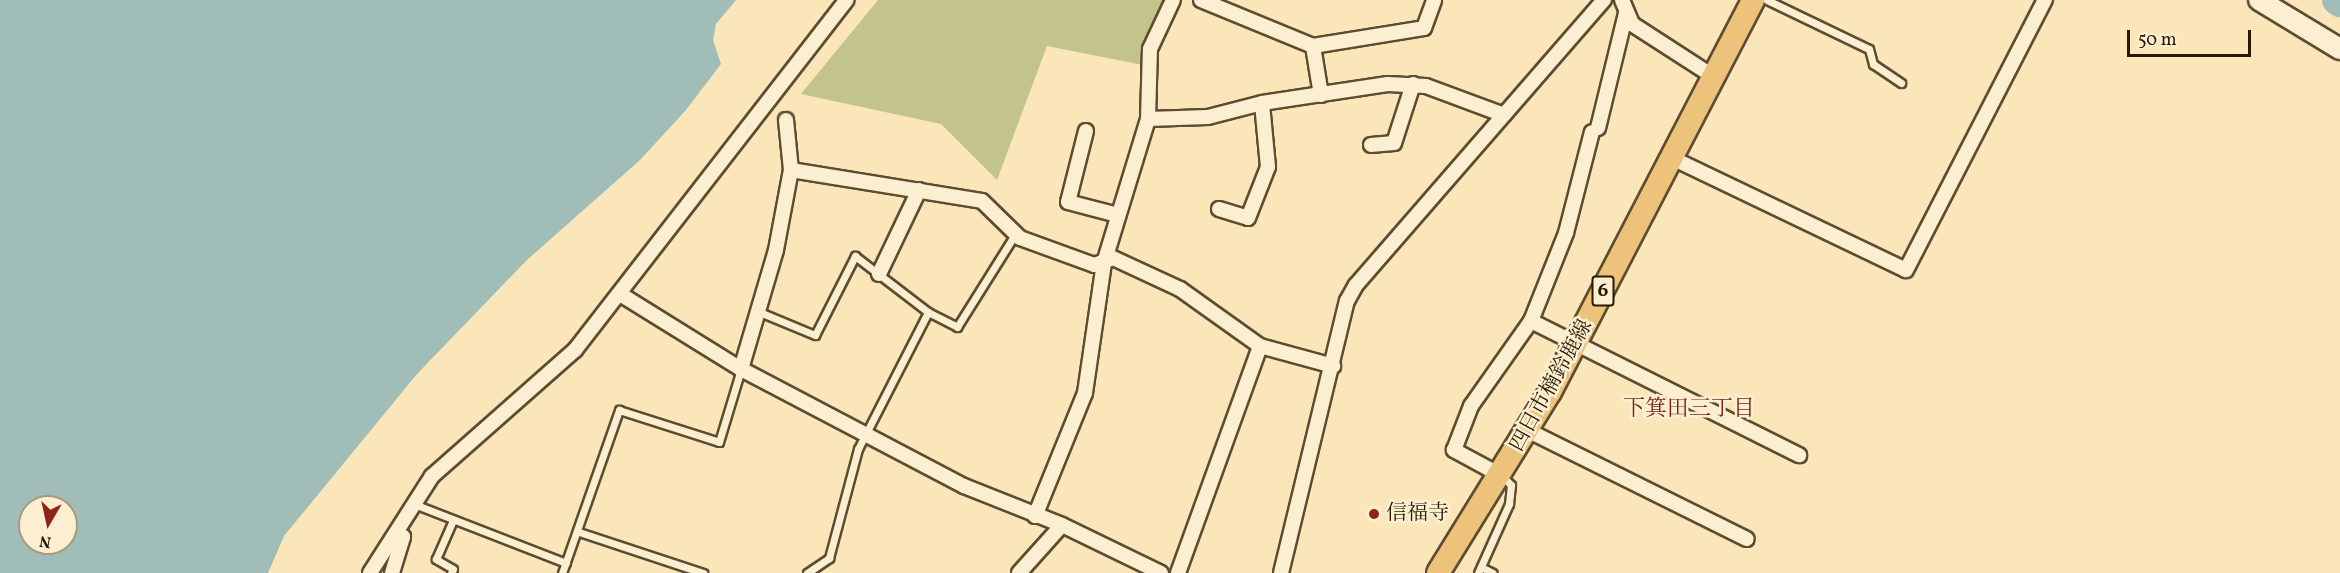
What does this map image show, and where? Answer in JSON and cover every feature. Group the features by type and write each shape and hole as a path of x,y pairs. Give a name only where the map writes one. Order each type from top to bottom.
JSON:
{"main road":[{"name":"四日市楠鈴鹿線","path":"1438,573 1503,476 1529,431 1753,0"}],"street":[{"path":"370,573 432,476 575,350 846,0"},
{"path":"1035,516 1084,393 1104,263 1148,119 1150,49 1173,0"},
{"path":"1202,0 1314,46 1424,28 1434,0"},
{"path":"1281,573 1334,366 1347,302 1361,276 1604,0"},
{"path":"1672,158 1906,270 2045,0"},
{"path":"2259,0 2340,49"},
{"path":"1624,7 1632,24 1714,77"},
{"path":"1503,476 1454,450 1471,406 1531,321 1566,233 1595,130 1624,7"},
{"path":"1314,46 1321,95"},
{"path":"1148,119 1208,117 1262,103 1413,84 1504,116"},
{"path":"1371,145 1394,143 1413,84"},
{"path":"1219,209 1248,218 1268,167 1262,103"},
{"path":"741,369 776,250 790,170 786,120"},
{"path":"1086,131 1068,202 1118,215"},
{"path":"790,170 982,201 1016,233 1042,248 1094,265 1113,258 1180,289 1260,346 1334,366"},
{"path":"879,274 919,190"},
{"path":"620,294 741,369 964,486 1062,525 1161,573"},
{"path":"1531,321 1799,455"},
{"path":"1178,573 1260,346"},
{"path":"1529,431 1747,540"},
{"path":"1019,573 1062,525"},
{"path":"392,573 403,537 397,532"}],"lane":[{"path":"1767,0 1869,49 1873,64 1901,83"},
{"path":"757,311 815,335 855,256 928,312 957,327 1016,233"},
{"path":"807,573 829,558 866,434 928,312"},
{"path":"562,573 579,532 619,410 719,442 741,369"},
{"path":"1493,573 1479,570 1509,504 1511,485 1503,476"},
{"path":"414,504 566,563"},
{"path":"451,573 453,569 436,559 453,520"},
{"path":"579,532 703,573"}],"green space":[{"path":"878,0 1169,0 1150,32 1143,65 1047,46 997,180 941,124 801,94"}],"water":[{"path":"0,0 736,0 716,24 713,40 721,64 686,110 640,160 527,260 417,374 284,536 268,573 0,573"}],"place":[{"name":"信福寺","path":"1374,514"}],"district":[{"name":"下箕田三丁目","path":"1689,410"}]}
